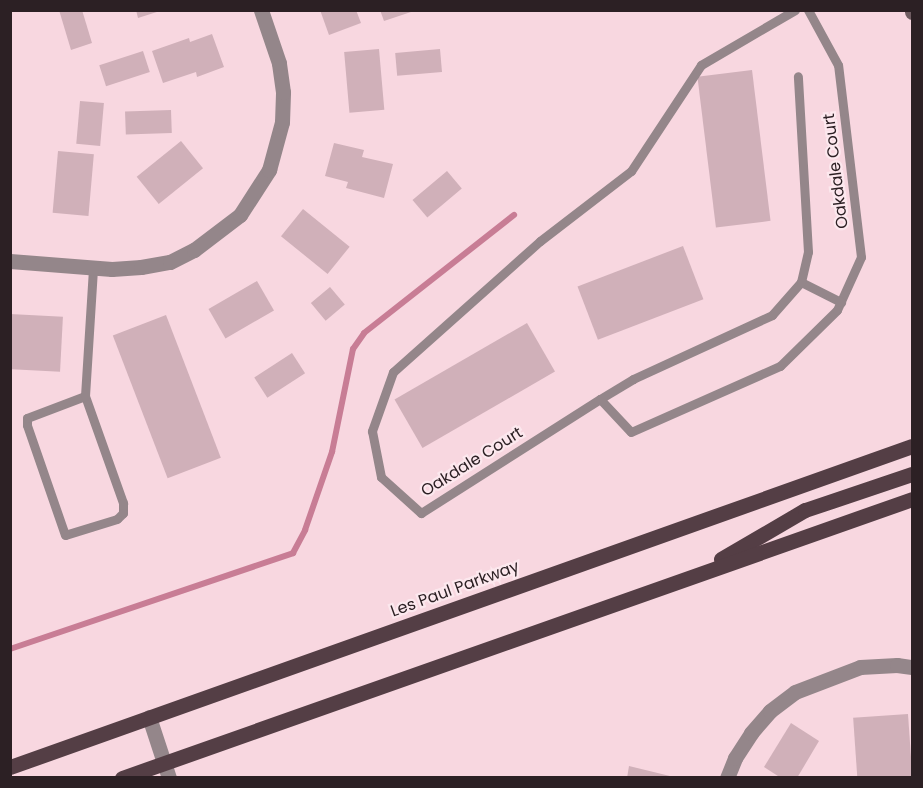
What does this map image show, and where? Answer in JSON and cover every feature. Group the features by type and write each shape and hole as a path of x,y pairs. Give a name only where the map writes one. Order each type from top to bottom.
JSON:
{"main road":[{"name":"Les Paul Parkway","path":"10,767 912,446"},
{"path":"690,577 805,510 912,474"},
{"path":"122,777 166,770 690,577 912,499"}],"street":[{"path":"10,261 93,268 141,267 170,262 218,235 240,215 256,194 269,170 282,122 283,92 279,63 261,10"},
{"path":"727,777 735,758 751,733 770,711 795,692 860,667 897,665 912,667"},
{"path":"149,717 166,770"}],"lane":[{"name":"Oakdale Court","path":"795,10 701,65 631,171 540,241 393,372 372,431 381,477 421,513 600,399 631,432 780,366 837,310 861,257 838,65 807,10"},
{"path":"600,399 633,379 772,315 801,282 808,252 798,76"},
{"path":"85,396 27,418 27,425 65,535 117,519 123,513 123,503 85,396 93,268"},
{"path":"801,282 841,302"}],"building":[{"path":"59,10 82,10 92,43 71,50"},
{"path":"136,10 159,10 160,11 138,18"},
{"path":"320,10 356,10 361,23 329,35"},
{"path":"380,10 414,10 414,11 384,21"},
{"path":"212,34 224,67 197,77 196,72 163,83 152,51 189,38 190,42"},
{"path":"379,49 384,110 349,113 344,52"},
{"path":"440,49 442,72 397,76 395,53"},
{"path":"143,51 150,72 106,86 99,65"},
{"path":"752,70 771,221 716,228 697,77"},
{"path":"80,101 104,103 100,146 76,144"},
{"path":"171,110 172,133 126,135 125,112"},
{"path":"181,141 203,168 159,204 137,177"},
{"path":"334,143 364,150 362,157 393,164 384,198 346,188 348,182 325,176"},
{"path":"58,151 94,154 88,216 53,213"},
{"path":"447,171 462,189 427,218 413,200"},
{"path":"303,209 350,247 328,274 281,236"},
{"path":"683,246 703,299 598,340 578,286"},
{"path":"257,281 274,310 226,338 209,309"},
{"path":"330,287 345,305 326,321 311,303"},
{"path":"10,314 63,317 60,372 10,369"},
{"path":"166,315 221,458 168,478 113,335"},
{"path":"527,323 555,371 422,448 394,400"},
{"path":"292,353 305,373 267,398 254,378"},
{"path":"908,714 912,778 857,778 853,718"},
{"path":"791,723 819,741 797,778 781,778 764,767"},
{"path":"629,766 674,777 627,778"}],"waterway":[{"path":"10,649 293,553 305,530 332,452 353,349 364,333 514,215"}]}
